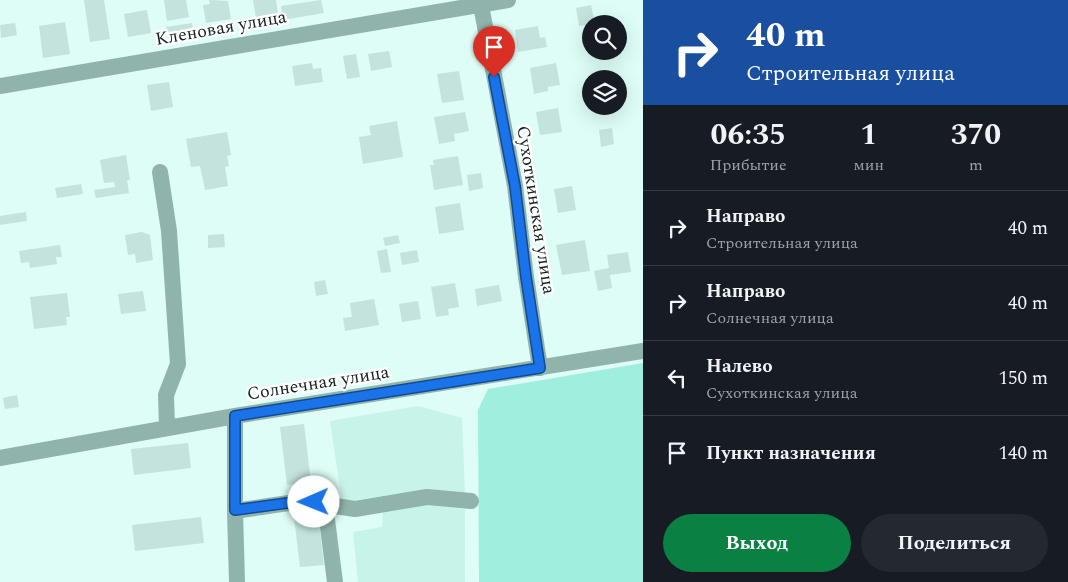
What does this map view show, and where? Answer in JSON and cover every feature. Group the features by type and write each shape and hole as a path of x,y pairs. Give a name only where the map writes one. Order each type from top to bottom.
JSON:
{"street":[{"name":"Кленовая улица","path":"0,86 480,2 508,0"},
{"name":"Сухоткинская улица","path":"480,2 515,186 540,368"},
{"path":"160,172 169,231 178,364 166,395 167,428"},
{"name":"Солнечная улица","path":"0,458 235,416 643,351"},
{"path":"235,416 237,582"},
{"path":"235,510 302,501 355,509 427,498 471,501"},
{"path":"325,504 335,582"}],"shaded area":[{"path":"418,406 462,418 465,494 423,490 342,502 330,421"},
{"path":"423,505 465,509 465,582 358,582 353,532 382,527 383,510"}],"green space":[{"path":"643,363 643,582 479,582 478,410 488,389"}],"building":[{"path":"84,0 104,0 110,39 90,42"},
{"path":"164,0 186,0 189,17 167,21"},
{"path":"209,0 228,1 231,19 206,23 203,5 210,4"},
{"path":"253,0 276,0 279,20 257,24"},
{"path":"321,0 324,13 283,20 281,6"},
{"path":"591,5 593,15 582,15 582,26 579,26 576,8"},
{"path":"147,10 151,33 128,37 124,14"},
{"path":"65,22 70,54 43,58 39,26"},
{"path":"15,23 17,35 1,38 0,25"},
{"path":"192,23 194,37 168,41 166,27"},
{"path":"538,26 540,38 545,37 547,47 518,52 515,30"},
{"path":"389,51 392,67 371,71 368,54"},
{"path":"356,54 360,77 347,79 343,56"},
{"path":"312,63 313,69 321,68 323,82 295,86 292,66"},
{"path":"556,63 560,85 548,87 548,91 534,94 530,68"},
{"path":"459,71 464,100 442,103 437,74"},
{"path":"169,82 173,107 151,111 147,85"},
{"path":"558,108 562,132 540,135 536,112"},
{"path":"465,112 469,131 454,134 455,141 439,144 434,117"},
{"path":"397,121 403,157 363,164 359,137 371,135 369,126"},
{"path":"612,128 614,144 601,147 599,130"},
{"path":"227,132 231,155 227,156 229,166 225,167 228,186 205,190 200,166 191,167 186,139"},
{"path":"126,155 130,180 127,180 129,193 96,198 94,190 115,187 114,182 104,183 100,160"},
{"path":"458,156 463,185 434,190 430,165 434,165 433,160"},
{"path":"481,173 483,188 469,191 467,175"},
{"path":"81,184 83,194 57,198 55,188"},
{"path":"572,186 576,210 558,213 554,189"},
{"path":"460,203 464,230 439,234 435,207"},
{"path":"26,212 27,221 0,225 0,216"},
{"path":"142,232 150,235 153,260 136,263 135,254 128,255 125,235"},
{"path":"224,234 225,247 208,248 208,235"},
{"path":"398,235 400,243 385,246 383,238"},
{"path":"585,240 590,271 562,275 556,245"},
{"path":"60,245 62,257 56,257 57,264 30,268 29,262 21,263 19,251"},
{"path":"387,249 391,272 381,273 377,251"},
{"path":"417,250 419,262 402,265 400,253"},
{"path":"628,252 631,272 610,275 612,288 598,291 594,271 609,268 607,255"},
{"path":"325,280 328,294 316,296 314,282"},
{"path":"455,283 459,307 448,309 449,315 436,317 431,287"},
{"path":"499,285 502,301 477,306 475,289"},
{"path":"143,291 146,311 121,314 118,294"},
{"path":"67,293 70,317 66,317 67,325 34,329 30,297"},
{"path":"374,299 379,325 345,331 343,318 352,317 350,303"},
{"path":"418,301 421,319 402,322 399,304"},
{"path":"17,395 19,407 5,409 3,398"},
{"path":"304,424 311,482 287,485 280,427"},
{"path":"188,443 191,468 134,475 131,449"},
{"path":"317,506 324,565 300,567 293,509"},
{"path":"201,517 204,543 135,551 132,525"}],"route":[{"path":"314,502 302,501 235,510 235,416 540,368 515,186 494,77"}]}
